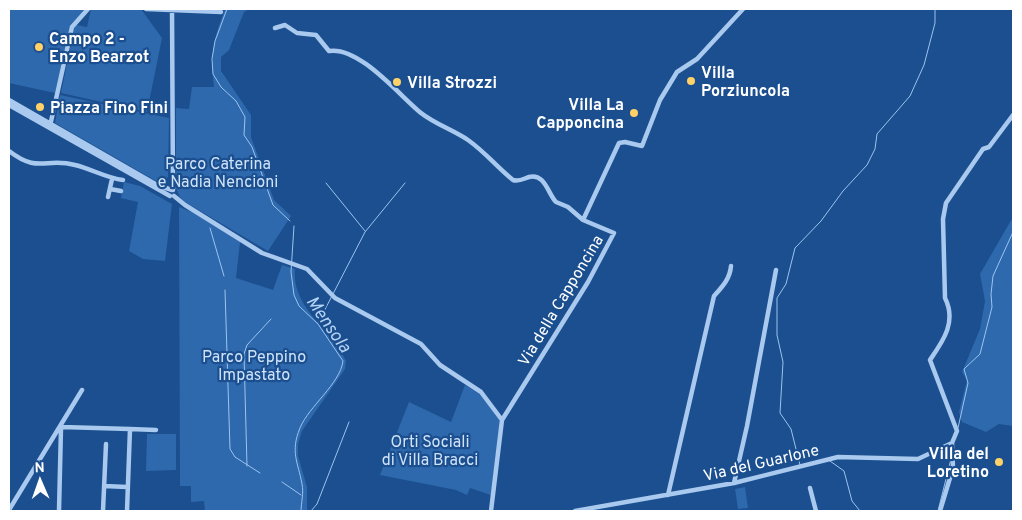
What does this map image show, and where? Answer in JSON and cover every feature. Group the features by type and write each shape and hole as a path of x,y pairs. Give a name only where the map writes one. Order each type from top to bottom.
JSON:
{"street":[{"path":"50,126 72,27 88,9"},
{"path":"146,9 221,12"},
{"name":"Via della Capponcina","path":"502,420 588,282 612,238 612,232 583,220 619,143 625,142 642,146 656,108 677,72 697,59 743,9"},
{"path":"172,10 172,193"},
{"path":"275,28 285,25 298,33 316,35 328,51 337,50 348,54 372,69 423,114 456,132 480,149 513,180 518,181 531,176 540,179 549,188 556,202 568,207 583,220"},
{"path":"9,100 50,126"},
{"path":"9,105 172,193 185,206 262,253 311,272 335,298 421,344 440,365 481,392 502,420 491,511"},
{"path":"940,511 953,468 952,444 956,437 956,426 930,360 947,334 950,308 945,298 943,219 946,203 952,194 983,149 989,148 1013,114"},
{"path":"9,151 21,160 33,164 66,163 112,179 123,180"},
{"path":"108,197 112,179"},
{"path":"110,189 121,191"},
{"path":"668,495 714,296 725,283 730,273 730,266"},
{"path":"734,483 744,432 747,426 776,270"},
{"path":"9,510 62,427 82,390"},
{"path":"62,427 156,430"},
{"path":"59,511 62,427"},
{"path":"127,511 130,429"},
{"path":"103,511 106,444"},
{"name":"Via del Guarlone","path":"575,511 734,483 838,457 918,459 952,444"},
{"path":"104,486 127,487"},
{"path":"810,488 816,511"}],"green space":[{"path":"9,9 85,9 70,27 55,93 9,83"},
{"path":"91,9 141,9 162,38 147,112 61,93 74,29 76,25 87,27"},
{"name":"Parco Caterina e Nadia Nencioni","path":"225,9 249,9 244,12 229,50 221,57 221,71 251,115 251,137 274,200 291,216 268,251 185,202 180,197 176,188 176,108 189,109 192,87 214,87 212,65 214,47"},
{"path":"60,95 169,118 168,177 163,181 156,181 55,123"},
{"path":"124,182 140,186 172,204 165,261 143,259 129,251 138,202 121,198"},
{"name":"Parco Peppino Impastato","path":"179,207 192,212 240,242 236,278 273,290 282,265 295,269 295,283 305,306 331,338 346,361 345,369 302,431 298,444 298,456 307,487 307,511 205,511 204,501 191,502 191,486 180,486"},
{"path":"1013,217 1013,426 999,424 986,432 962,422 959,412 967,380 962,372 980,329 985,301 980,274"},
{"name":"Orti Sociali di Villa Bracci","path":"465,385 481,395 500,421 491,495 470,488 467,495 456,490 380,475 409,402 451,422"},
{"path":"147,434 176,434 176,470 146,471"},
{"path":"745,487 748,508 738,509 735,489"}],"waterway":[{"name":"Mensola","path":"227,9 215,41 212,59 213,74 221,87 236,101 245,117 244,135 252,147 273,205 290,221"},
{"path":"800,465 791,429 780,413 783,362 777,335 777,298 786,284 795,248 821,221 843,191 867,165 875,149 877,134 910,96 924,65 935,23 935,9"},
{"path":"326,183 365,231"},
{"path":"318,323 365,232 405,183"},
{"name":"Mensola","path":"294,226 291,272 294,295 299,306 318,324 343,361 341,370 310,411 297,436 295,450 303,487 301,511"},
{"path":"210,228 224,276"},
{"path":"958,428 968,383 964,369 980,354 992,307 993,276 1013,232"},
{"path":"225,290 230,449 235,457 260,473"},
{"path":"247,466 244,354 247,345 271,319"},
{"path":"311,511 317,504 349,422"},
{"path":"938,511 951,459"},
{"path":"830,461 844,471 852,501 860,511"},
{"path":"282,482 301,495"}],"place":[{"name":"Campo 2 - Enzo Bearzot","path":"39,47"},
{"name":"Villa Porziuncola","path":"691,81"},
{"name":"Villa Strozzi","path":"397,82"},
{"name":"Piazza Fino Fini","path":"40,107"},
{"name":"Villa La Capponcina","path":"634,113"},
{"name":"Villa del Loretino","path":"999,462"}]}
